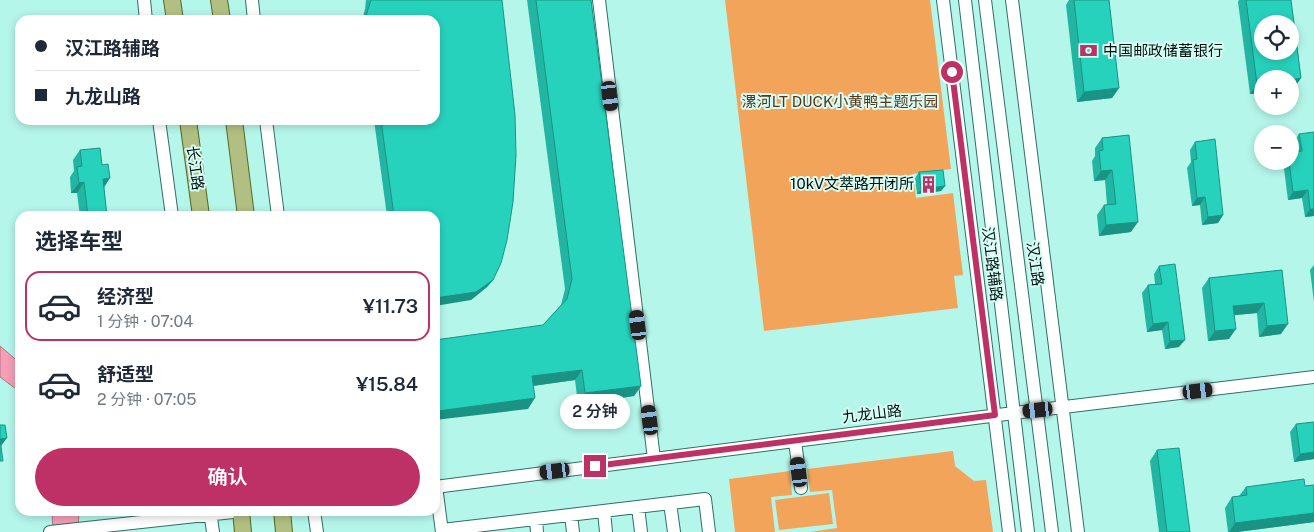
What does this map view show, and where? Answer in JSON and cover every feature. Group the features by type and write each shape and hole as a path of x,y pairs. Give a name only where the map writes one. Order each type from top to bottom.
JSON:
{"main road":[{"path":"172,0 174,15"},
{"path":"219,0 221,15"},
{"name":"长江路","path":"189,125 200,211"},
{"path":"235,125 245,211"},
{"path":"241,516 243,532"},
{"path":"282,516 284,532"}],"street":[{"path":"144,0 146,15"},
{"path":"252,0 254,15"},
{"path":"599,0 654,459"},
{"name":"汉江路辅路","path":"942,0 1009,532"},
{"path":"965,0 1028,532"},
{"name":"汉江路","path":"985,0 1052,532"},
{"path":"1012,0 1078,532"},
{"path":"160,125 171,211"},
{"path":"267,125 277,211"},
{"name":"九龙山路","path":"440,486 995,415 1314,377"},
{"path":"795,441 801,488"},
{"path":"440,516 442,531 536,526 571,515 705,499 709,532"},
{"path":"670,503 674,532"},
{"path":"638,507 641,532"},
{"path":"604,511 606,532"},
{"path":"571,515 573,532"},
{"path":"50,532 187,516"},
{"path":"211,516 213,532"},
{"path":"315,516 317,532"}],"green space":[{"name":"漯河LT DUCK小黄鸭主题乐园","path":"725,0 930,0 951,169 913,174 916,198 953,193 963,275 954,276 958,308 764,331"},
{"path":"953,451 955,466 974,481 986,480 993,532 810,532 837,528 832,490 810,492 807,469"},
{"path":"790,471 792,495 771,497 775,532 735,532 729,479"},
{"path":"829,493 833,524 779,530 775,500"}],"shaded area":[{"path":"0,346 15,359 15,388 0,377"},
{"path":"52,516 79,516 78,532 53,532"}],"building":[{"path":"371,0 502,0 515,115 516,155 513,202 501,263 493,280 476,292 440,297 440,211 393,211 382,125 440,125 440,15 366,15"},
{"path":"536,0 591,0 641,386 585,393 582,370 532,376 535,398 440,411 440,339 543,325 567,299 572,279"},
{"name":"中国邮政储蓄银行","path":"1074,0 1109,0 1119,88 1084,92"},
{"path":"1246,0 1291,0 1293,15 1254,15 1254,60 1299,60 1301,78 1299,78 1299,70 1255,70"},
{"path":"1314,132 1314,209 1310,209 1308,190 1293,192 1290,170 1299,170 1299,152 1302,151 1299,134"},
{"path":"1129,135 1138,222 1106,225 1104,205 1116,204 1112,170 1101,171 1099,151 1103,150 1102,138"},
{"path":"1215,139 1223,215 1208,217 1205,197 1197,198 1193,160 1197,159 1195,142"},
{"path":"100,148 102,165 108,164 110,178 103,179 106,211 87,211 84,182 79,183 77,167 82,166 80,150"},
{"path":"943,170 945,186 921,189 919,172"},
{"path":"1175,264 1185,340 1170,341 1168,322 1153,324 1148,285 1162,284 1159,266"},
{"path":"1282,270 1288,324 1267,326 1264,303 1233,306 1236,329 1215,331 1209,278"},
{"path":"1314,422 1314,452 1300,454 1296,424"},
{"path":"0,425 5,425 7,438 0,439"},
{"path":"0,439 3,461 0,461"},
{"path":"1179,448 1190,532 1167,532 1157,450"},
{"path":"1304,479 1305,486 1314,485 1314,513 1235,523 1232,497 1247,495 1246,487"}],"place":[{"name":"中国邮政储蓄银行","path":"1089,51"},
{"name":"10kV文萃路开闭所","path":"928,184"}],"route":[{"path":"595,466 995,415 952,72"}]}
